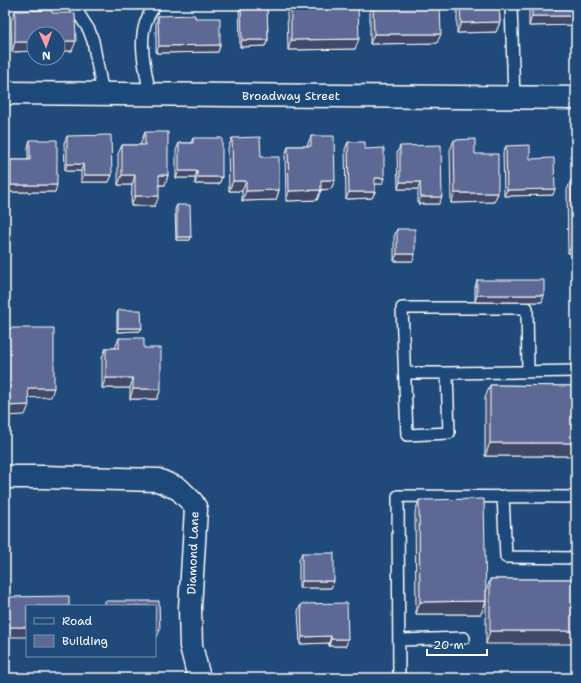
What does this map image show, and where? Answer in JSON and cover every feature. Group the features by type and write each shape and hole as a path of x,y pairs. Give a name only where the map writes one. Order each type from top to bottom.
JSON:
{"street":[{"name":"Broadway Street","path":"5,93 576,98"},
{"name":"Diamond Lane","path":"5,477 42,476 158,480 179,489 192,502 196,509 190,608 192,646 199,678"}],"lane":[{"path":"73,5 89,30 93,42 103,94"},
{"path":"150,95 143,49 146,20 155,5"},
{"path":"511,5 514,98"},
{"path":"447,373 449,433 408,435 402,308 527,308 528,372"},
{"path":"405,373 576,371"},
{"path":"399,678 398,496 576,497"},
{"path":"503,496 506,557 576,558"},
{"path":"399,640 464,638"}],"building":[{"path":"241,5 267,5 268,40 242,40"},
{"path":"291,5 358,5 359,39 291,40"},
{"path":"373,5 440,5 441,34 374,34"},
{"path":"460,5 499,5 500,22 461,23"},
{"path":"532,5 576,5 576,16 532,16"},
{"path":"52,10 52,13 75,13 76,41 66,41 66,26 26,26 26,42 15,42 15,11"},
{"path":"195,15 195,18 220,18 220,45 159,46 158,16"},
{"path":"145,132 168,132 168,175 159,175 159,196 135,196 135,175 122,175 122,145 145,145"},
{"path":"111,135 112,175 84,175 83,164 67,164 67,136"},
{"path":"311,136 334,136 335,180 321,180 321,190 289,191 288,146 311,146"},
{"path":"260,137 261,157 279,157 279,190 246,191 246,181 233,181 232,138"},
{"path":"193,138 222,138 222,177 197,177 197,171 179,171 179,143 193,143"},
{"path":"475,139 475,154 498,154 498,193 455,193 454,140"},
{"path":"30,140 57,140 57,185 11,185 11,160 30,160"},
{"path":"348,142 365,142 365,149 384,148 384,178 375,178 375,192 349,192"},
{"path":"441,145 442,197 421,197 420,182 400,182 400,146"},
{"path":"530,145 530,159 554,158 555,189 507,190 506,146"},
{"path":"571,180 576,180 576,243 572,244"},
{"path":"177,205 190,205 191,237 177,237"},
{"path":"397,229 415,229 415,254 397,254"},
{"path":"477,280 544,280 544,295 477,295"},
{"path":"118,310 141,310 142,328 118,328"},
{"path":"5,328 54,328 54,388 28,388 29,405 5,406"},
{"path":"119,338 144,338 144,348 161,348 161,389 133,389 133,378 106,378 106,348 119,348"},
{"path":"490,385 576,386 576,443 490,443"},
{"path":"484,499 486,601 420,602 419,500"},
{"path":"302,553 334,553 334,581 302,581"},
{"path":"490,579 576,579 576,631 490,631"},
{"path":"69,596 69,605 26,605 26,627 5,627 5,597"},
{"path":"105,601 159,601 160,630 156,630 156,605 105,605"},
{"path":"347,603 348,639 331,639 331,636 302,637 301,604"}]}
